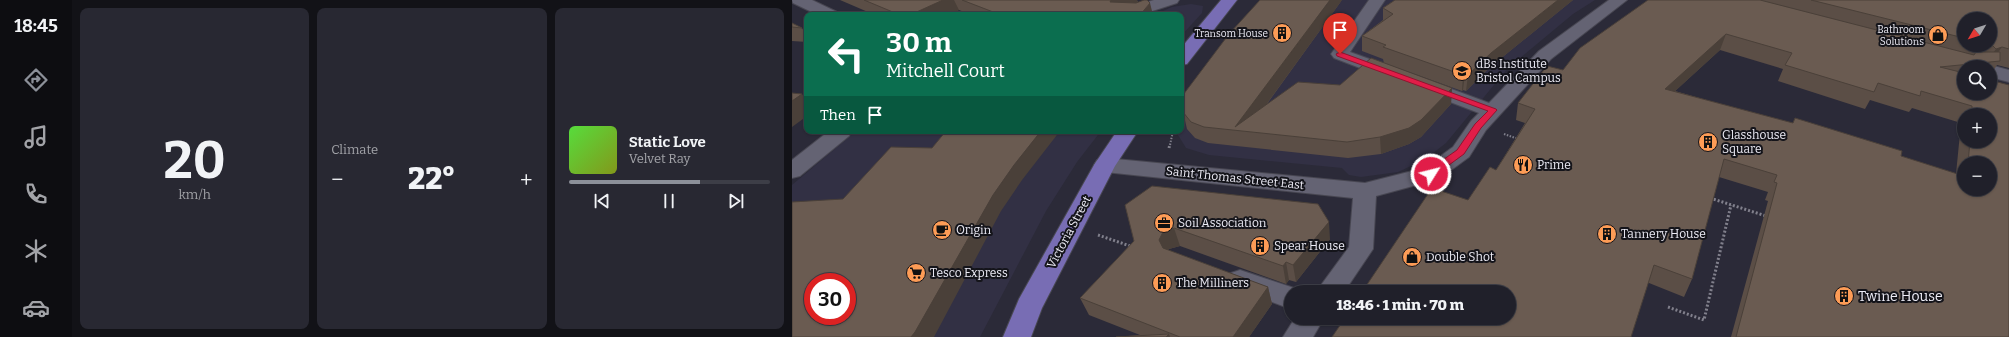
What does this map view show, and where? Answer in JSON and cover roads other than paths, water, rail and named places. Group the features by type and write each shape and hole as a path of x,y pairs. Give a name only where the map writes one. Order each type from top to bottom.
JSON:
{"main road":[{"path":"1184,56 1229,0"},
{"name":"Victoria Street","path":"1017,337 1029,307 1105,165 1126,134"}],"street":[{"path":"799,0 831,10"},
{"path":"1133,12 1171,0"},
{"path":"1377,0 1340,54 1493,110"},
{"path":"1334,285 1361,250 1365,191 1431,174 1461,152 1478,126 1545,55 1619,0"},
{"path":"1997,73 2009,76"},
{"path":"792,171 838,134"},
{"name":"Saint Thomas Street East","path":"1105,165 1365,191"},
{"path":"1216,271 1284,295"},
{"path":"1297,337 1305,325"}],"place":[{"name":"Transom House","path":"1282,33"},
{"name":"Bathroom Solutions","path":"1938,35"},
{"name":"dBs Institute Bristol Campus","path":"1462,71"},
{"name":"Glasshouse Square","path":"1708,142"},
{"name":"Prime","path":"1523,165"},
{"name":"Soil Association","path":"1164,223"},
{"name":"Origin","path":"942,230"},
{"name":"Tannery House","path":"1607,234"},
{"name":"Spear House","path":"1260,246"},
{"name":"Double Shot","path":"1412,257"},
{"name":"Tesco Express","path":"916,273"},
{"name":"The Milliners","path":"1162,283"},
{"name":"Twine House","path":"1844,296"}]}
